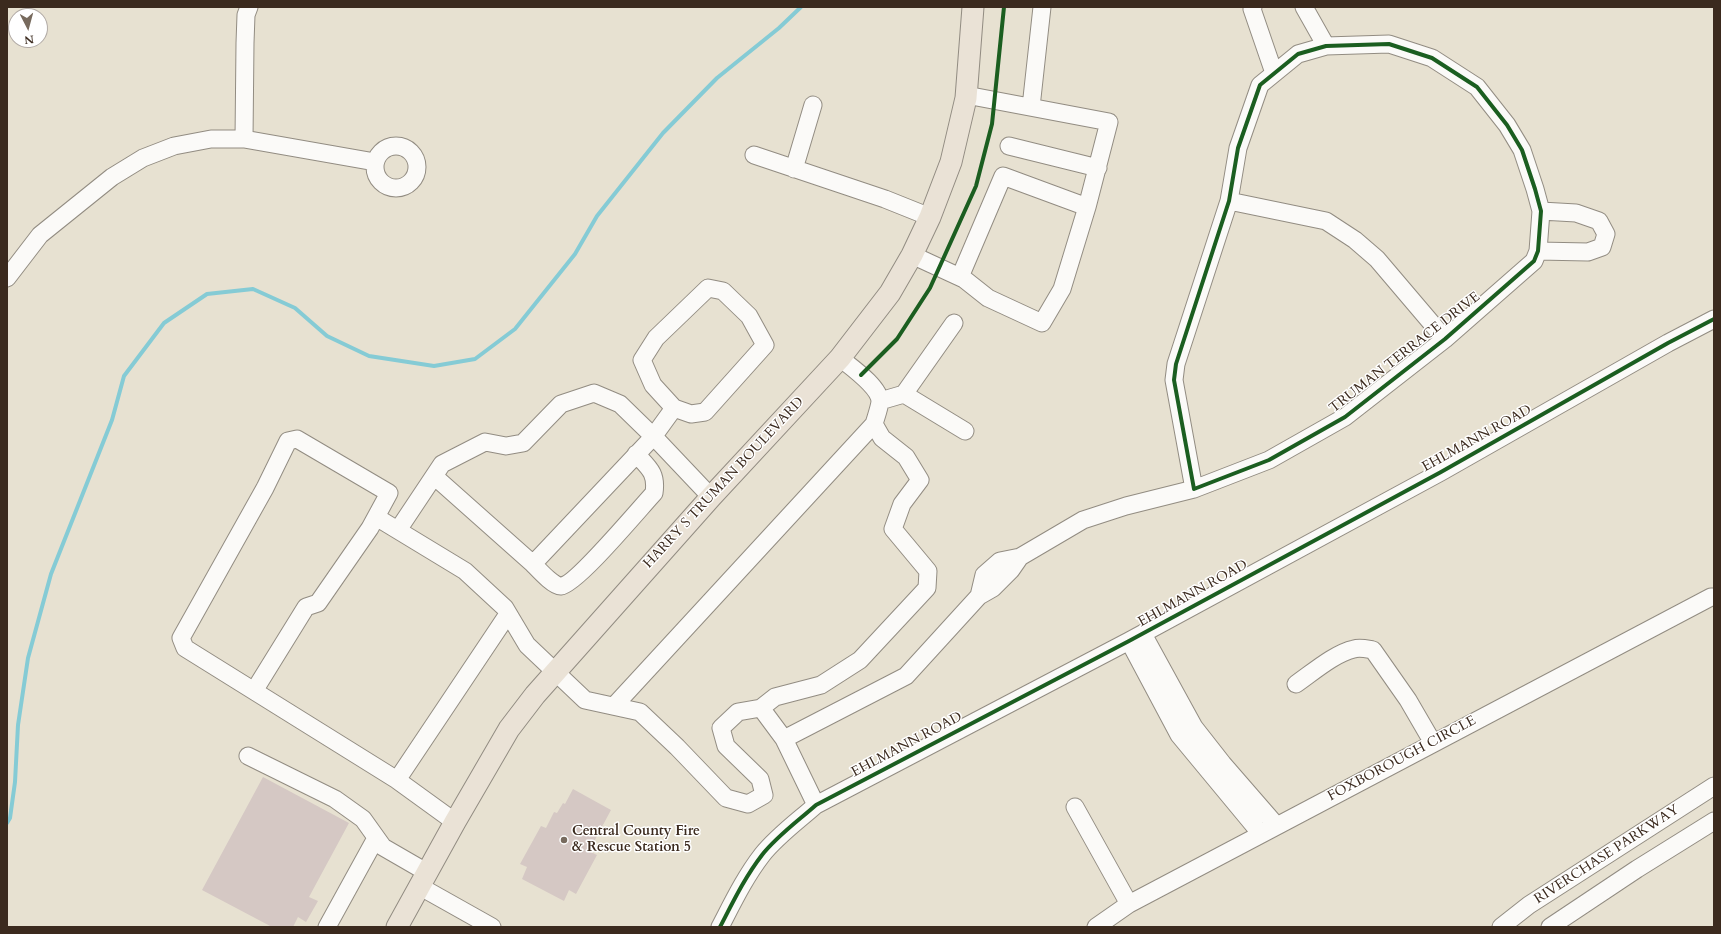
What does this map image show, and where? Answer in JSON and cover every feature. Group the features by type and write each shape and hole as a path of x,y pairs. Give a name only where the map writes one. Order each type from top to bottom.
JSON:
{"main road":[{"name":"HARRY S TRUMAN BOULEVARD","path":"397,927 455,822 509,729 535,695 710,497 840,358 890,293 912,255 930,217 951,162 966,95 973,7"}],"street":[{"path":"244,139 246,15 249,7"},
{"path":"1031,107 1042,7"},
{"path":"1253,7 1252,9 1274,73"},
{"path":"1304,7 1326,46"},
{"path":"1194,490 1174,380 1176,364 1229,201 1238,148 1260,85 1274,73 1298,54 1326,46 1389,44 1432,58 1477,87 1507,125 1522,150 1541,211 1538,251 1588,252 1602,247 1606,234 1599,221 1576,213 1541,211"},
{"path":"912,255 960,277 988,298 1042,323 1062,289 1087,208 1109,122 966,95"},
{"path":"794,168 813,104"},
{"path":"7,278 40,235 112,177 142,158 174,146 211,139 244,139 376,162"},
{"path":"1010,146 1098,168"},
{"path":"754,156 885,199 930,217"},
{"path":"960,277 1003,176 1087,208"},
{"path":"1229,201 1326,221 1355,240 1377,259 1445,338"},
{"name":"TRUMAN TERRACE DRIVE","path":"784,739 906,676 979,596 993,588 1011,570 1020,556 1082,520 1126,506 1194,490 1269,460 1345,417 1445,338 1534,261 1538,251"},
{"path":"708,288 723,291 749,316 765,345 705,412 691,414 674,408 653,385 642,360 656,338 708,288"},
{"name":"EHLMANN ROAD","path":"720,927 740,887 762,854 783,833 816,805 1136,638 1442,472 1668,342 1714,319"},
{"path":"880,401 904,394 954,323"},
{"path":"614,706 874,424 880,401 874,389 865,378 840,358"},
{"path":"398,530 442,464 485,442 506,446 523,443 561,404 594,393 620,404 710,497"},
{"path":"904,394 965,431"},
{"path":"532,564 653,437 674,408"},
{"path":"376,517 465,571 505,608 527,645 585,700 640,712 678,747 726,798 748,804 764,795 760,779 726,746 721,728 738,712 761,708 775,697 821,685 860,660 927,588 928,571 894,529 902,504 920,480 906,457 882,438 874,424"},
{"path":"254,691 306,607 318,603 370,528 389,493 297,439 288,441 265,488 181,638 185,648 254,691 397,780 455,822"},
{"path":"434,476 556,585 562,586 570,582 587,567 654,493 656,481 652,472 636,454"},
{"name":"FOXBOROUGH CIRCLE","path":"1096,927 1129,904 1276,825 1712,597"},
{"path":"397,780 508,614"},
{"path":"1136,638 1194,727 1223,764 1276,825"},
{"path":"1136,638 1179,735 1261,834"},
{"path":"1296,684 1338,656 1354,648 1373,650 1408,700 1432,743"},
{"path":"761,708 784,739 816,805"},
{"path":"248,756 335,798 363,819 383,847 423,880 492,927"},
{"name":"RIVERCHASE PARKWAY","path":"1501,927 1529,905 1714,786"},
{"path":"1075,807 1129,904"},
{"name":"RIVERCHASE PARKWAY","path":"1550,927 1637,869 1714,821"},
{"path":"327,927 376,838"}],"building":[{"path":"263,777 349,823 309,897 318,901 306,922 298,917 293,927 272,927 202,890"},
{"name":"Central County Fire & Rescue Station 5","path":"573,789 611,810 589,851 597,855 576,894 569,890 564,901 522,879 527,867 520,864 541,826 546,828 554,812 557,813 563,803 565,804"}],"waterway":[{"path":"7,823 10,818 15,782 18,725 28,658 51,574 112,420 124,376 164,323 207,294 253,289 295,308 327,336 369,356 434,366 475,359 515,329 575,254 597,216 663,133 717,78 779,28 801,7"}],"cycle path":[{"path":"861,375 897,339 930,288 976,186 992,124 1004,7"},
{"path":"1389,44 1432,58 1477,87 1507,125 1522,150 1541,211 1538,251 1534,261 1445,339 1345,417 1269,460 1194,489 1174,380 1176,364 1229,201 1238,148 1260,85 1298,54 1326,46 1389,44"},
{"path":"720,927 745,881 762,855 781,835 816,805 1129,641 1441,472 1668,343 1714,319"}],"place":[{"name":"Central County Fire & Rescue Station 5","path":"564,840"}]}
